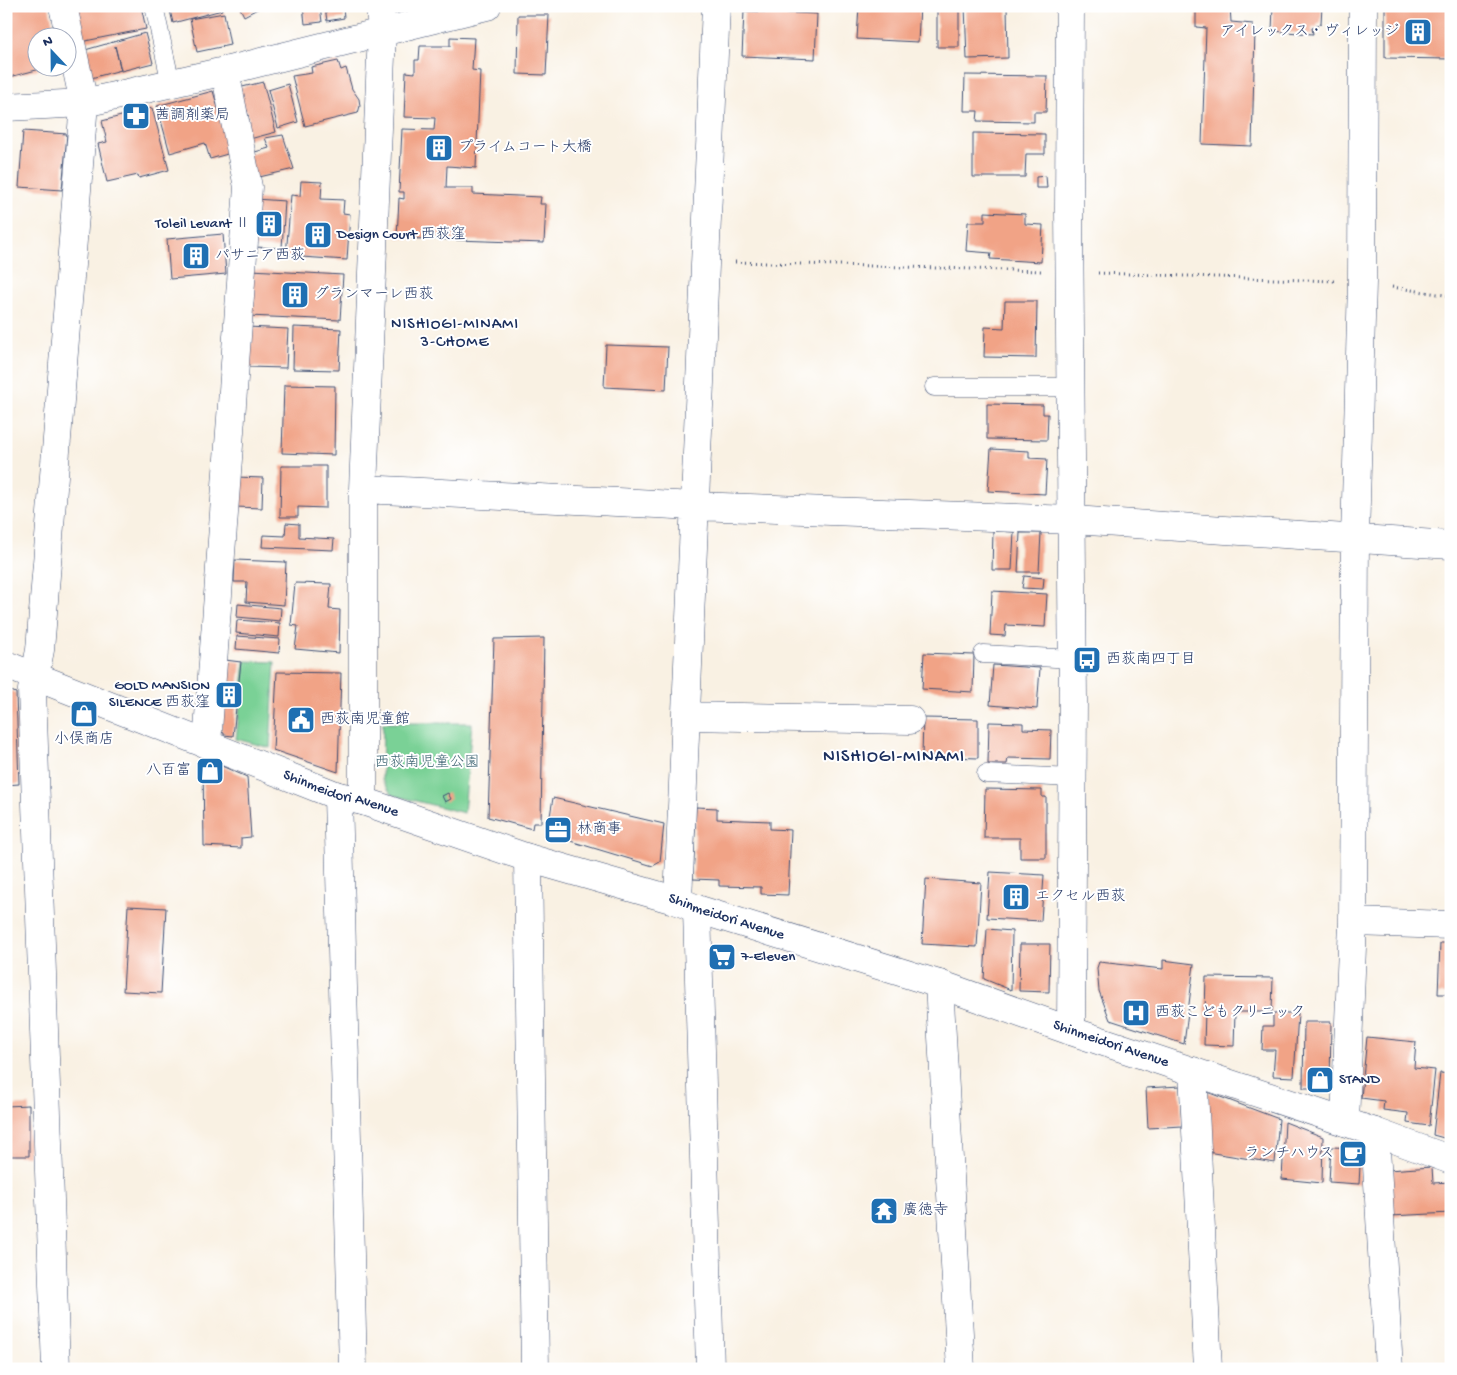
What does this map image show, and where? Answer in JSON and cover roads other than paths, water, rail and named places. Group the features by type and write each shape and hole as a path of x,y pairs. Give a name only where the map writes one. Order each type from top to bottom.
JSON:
{"street":[{"path":"56,1369 32,690 40,650 84,104 63,6"},
{"path":"6,107 84,104 225,71 381,19 487,6"},
{"path":"710,1369 688,905 686,716 716,6"},
{"path":"1070,6 1070,272 1073,520 1071,1031"},
{"path":"1345,1122 1353,922 1355,538 1362,282 1363,6"},
{"path":"353,1369 350,799 381,19"},
{"path":"207,744 248,188 225,71"},
{"path":"363,489 695,506 1073,520 1451,544"},
{"name":"Shinmeidori Avenue","path":"6,666 350,799 528,858 688,905 939,984 1071,1031 1375,1132 1451,1160"},
{"path":"686,716 910,720"},
{"path":"528,858 535,1369"},
{"path":"1353,922 1451,925"},
{"path":"939,984 961,1369"},
{"path":"1193,1071 1208,1369"},
{"path":"1375,1132 1389,1369"}],"lane":[{"path":"154,6 171,84"},
{"path":"934,387 1072,386"},
{"path":"983,654 1073,659"},
{"path":"986,774 1073,778"}],"place":[{"name":"アイレックス・ヴィレッジ","path":"1418,32"},
{"name":"茜調剤薬局","path":"136,116"},
{"name":"プライムコート大橋","path":"439,148"},
{"name":"Toleil Levant Ⅱ","path":"269,224"},
{"name":"Design Court 西荻窪","path":"318,235"},
{"name":"パサニア西荻","path":"196,256"},
{"name":"グランマーレ西荻","path":"295,295"},
{"name":"西荻南四丁目","path":"1087,660"},
{"name":"GOLD MANSION SILENCE 西荻窪","path":"229,695"},
{"name":"小俣商店","path":"84,714"},
{"name":"西荻南児童館","path":"301,720"},
{"name":"八百富","path":"210,771"},
{"name":"林商事","path":"558,830"},
{"name":"エクセル西荻","path":"1016,897"},
{"name":"7-Eleven","path":"722,957"},
{"name":"西荻こどもクリニック","path":"1136,1013"},
{"name":"STAND","path":"1320,1080"},
{"name":"ランチハウス","path":"1353,1154"},
{"name":"廣徳寺","path":"884,1211"}],"district":[{"name":"NISHIOGI-MINAMI 3-CHOME","path":"455,334"},
{"name":"NISHIOGI-MINAMI","path":"894,757"}],"park label":[{"name":"西荻南児童公園","path":"427,763"}]}
